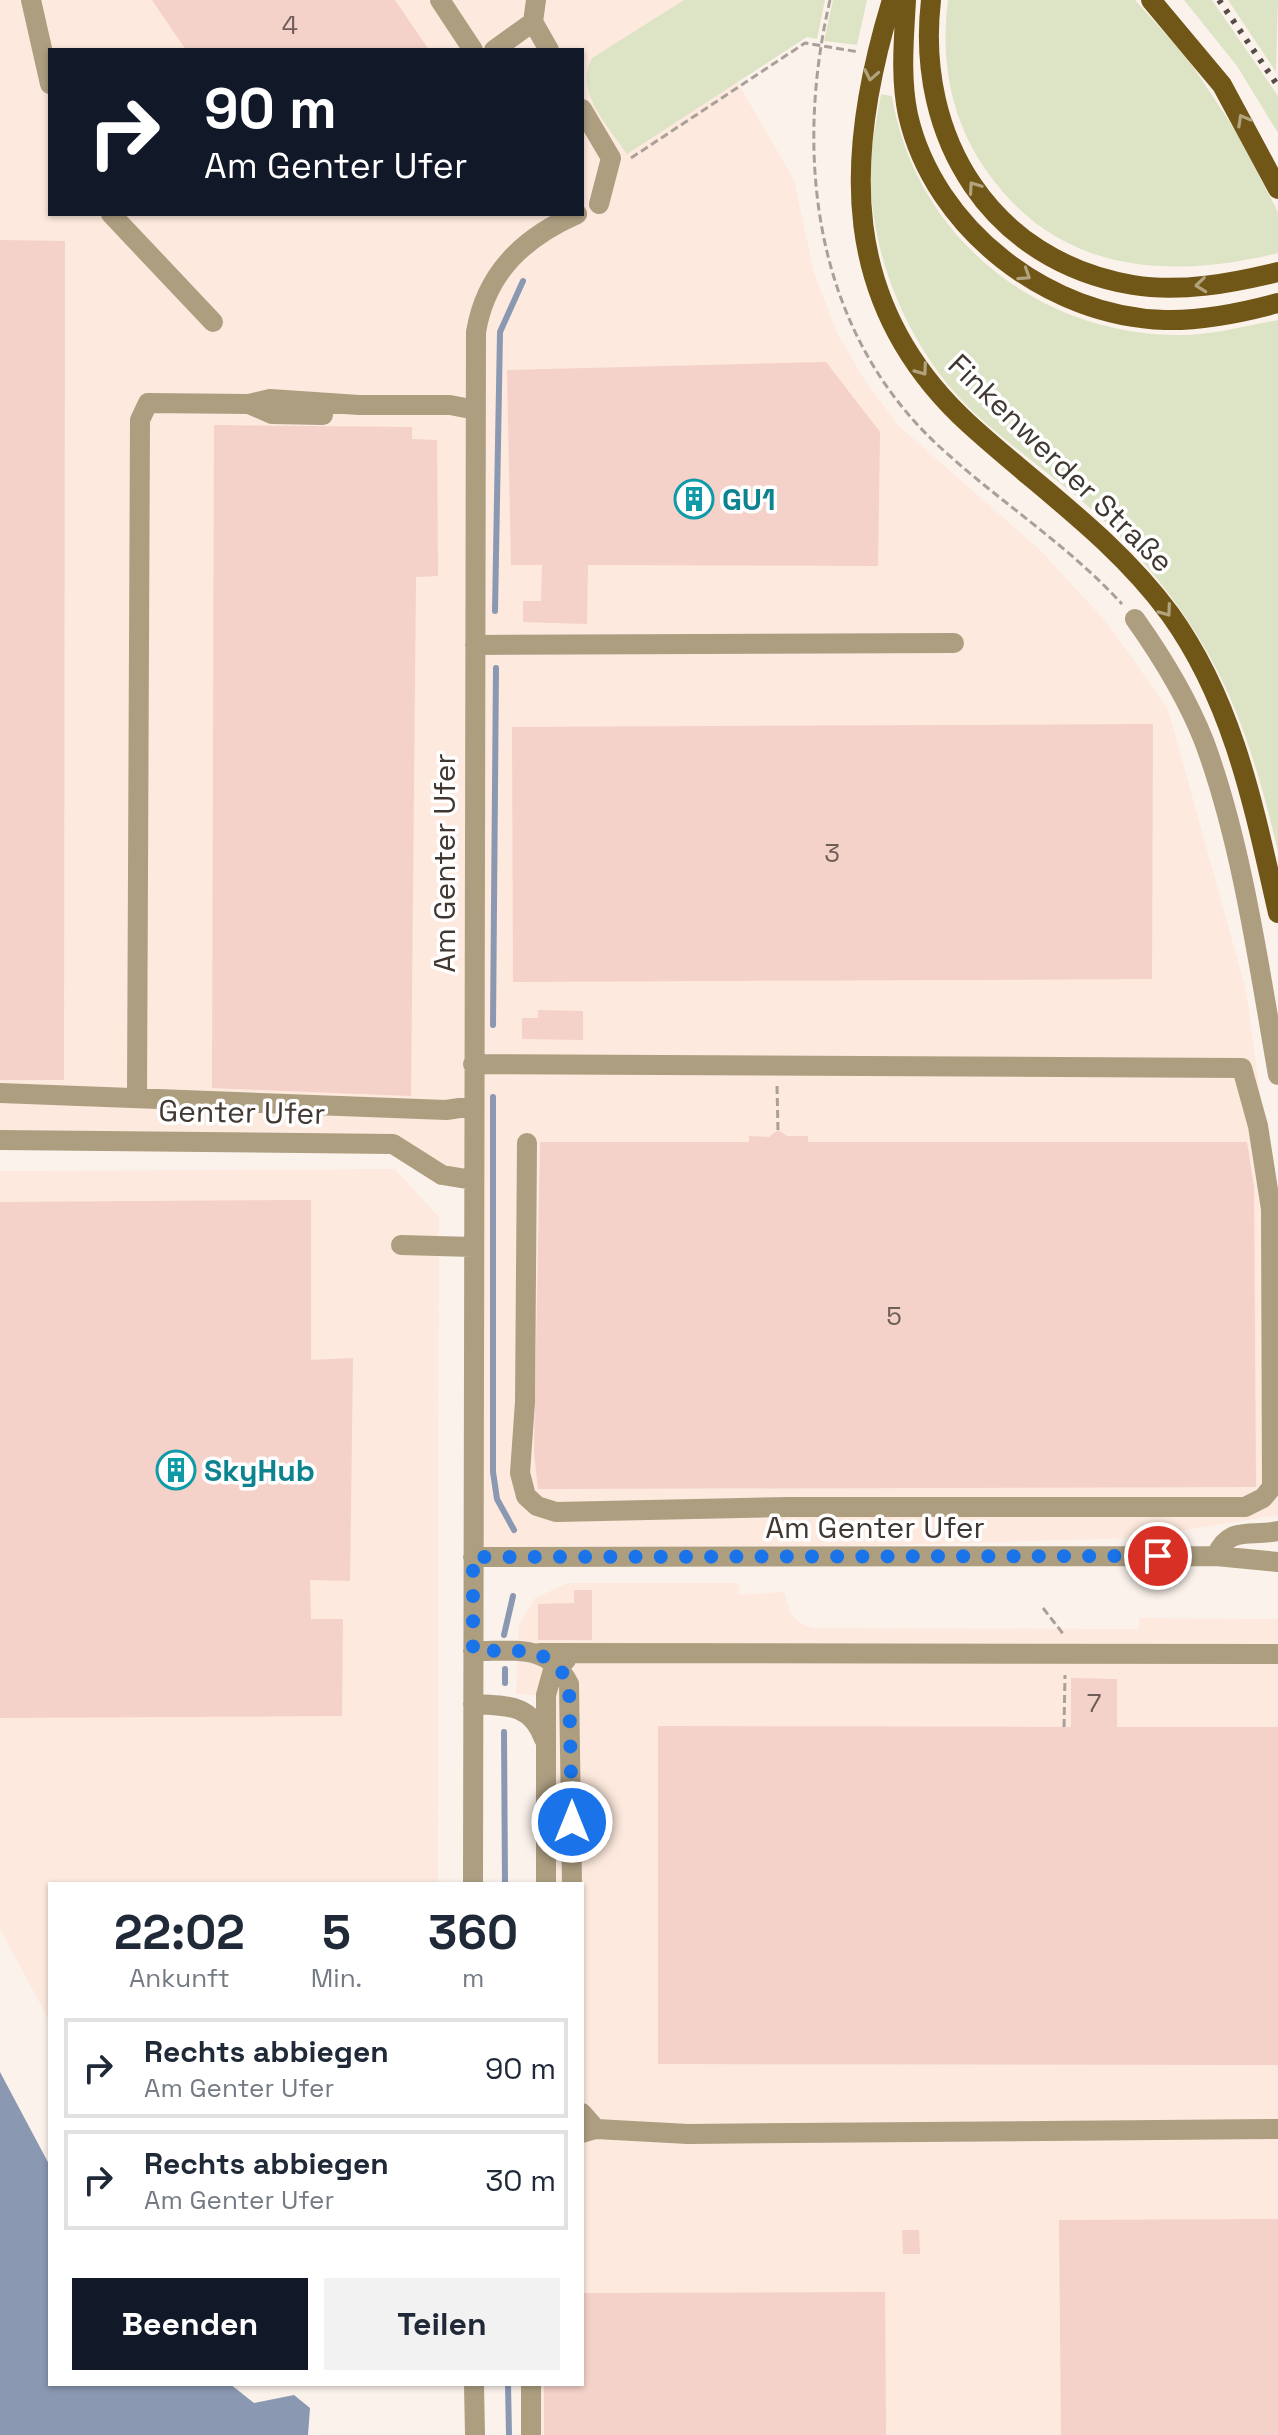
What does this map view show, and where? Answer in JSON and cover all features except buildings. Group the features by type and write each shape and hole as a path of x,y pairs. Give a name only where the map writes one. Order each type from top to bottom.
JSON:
{"main road":[{"name":"Finkenwerder Straße","path":"892,0 875,56 858,166 864,233 884,303 918,366 941,395 967,422 1110,544 1171,616 1210,682 1235,741 1278,913"},
{"path":"906,0 903,88 914,136 947,200 988,247 1031,280 1059,293 1136,317 1211,318 1278,303"},
{"path":"931,0 927,49 930,81 945,136 972,185 1012,229 1067,265 1132,285 1184,287 1278,272"},
{"path":"1151,0 1222,85 1278,189"}],"street":[{"path":"31,0 48,75"},
{"path":"440,0 472,48"},
{"path":"536,0 533,22 548,48"},
{"path":"497,48 533,22"},
{"path":"584,112 611,158 585,206"},
{"path":"113,216 213,322"},
{"name":"Am Genter Ufer","path":"473,1882 476,332 484,297 492,280 514,252 570,216"},
{"path":"137,1099 140,420 148,403 249,404 272,414 449,420 476,410"},
{"path":"1135,619 1173,677 1203,740 1224,804 1278,1075"},
{"path":"475,645 954,643"},
{"path":"473,1064 1242,1068 1258,1126 1271,1209 1272,1487 1263,1498 1245,1507 804,1507 556,1512 537,1506 526,1496 520,1473 525,1402 527,1143"},
{"path":"0,1093 446,1110 473,1106"},
{"name":"Genter Ufer","path":"0,1140 393,1144 442,1175 473,1180"},
{"path":"401,1245 473,1247"},
{"path":"1216,1556 1222,1541 1235,1533 1278,1531"},
{"name":"Am Genter Ufer","path":"473,1557 1216,1556 1278,1562"},
{"path":"473,1651 1278,1654"},
{"path":"546,1882 546,1695 558,1665 592,1651"},
{"path":"539,1653 558,1665 569,1684 572,1698 572,1882"},
{"path":"473,1704 519,1706 539,1724 547,1746"},
{"path":"587,2125 688,2134 1278,2129"},
{"path":"474,2386 475,2435"},
{"path":"531,2386 531,2435"}],"path":[{"path":"623,168 632,157 805,43 859,52"}],"shaded area":[{"path":"0,0 684,0 592,58 727,64 794,180 814,273 838,335 864,379 899,426 1040,550 1108,624 1168,709 1246,990 1278,1224 1278,1515 1136,1538 473,1557 473,1180 391,1144 0,1134"},
{"path":"395,1169 439,1217 438,1882 48,1882 48,2018 0,1929 0,1171"},
{"path":"568,1583 738,1583 740,1595 784,1592 790,1612 800,1623 813,1628 1139,1629 1139,1618 1278,1619 1278,2435 523,2435 523,2386 584,2386 584,1882 553,1882 554,1696 516,1694 519,1624 535,1598"}],"green space":[{"path":"684,0 825,0 817,39 807,37 627,154 590,96 587,70 592,58"},
{"path":"833,0 867,0 857,45 824,41"},
{"path":"948,0 1135,0 1188,59 1237,133 1278,212 1278,253 1196,266 1156,266 1118,261 1082,249 1048,231 1016,206 988,173 965,133 947,69"},
{"path":"1184,0 1212,0 1278,96 1278,133 1237,66"},
{"path":"1228,0 1278,0 1276,72"},
{"path":"881,94 892,96 905,147 928,194 957,236 994,271 1036,299 1083,319 1134,332 1187,335 1278,320 1278,852 1256,767 1228,693 1211,659 1166,590 1101,518 982,420 956,394 912,331 883,260 875,222 871,185 872,148"}],"water":[{"path":"0,2072 48,2162 48,2386 233,2386 254,2403 294,2395 310,2408 308,2435 0,2435"}],"waterway":[{"path":"495,611 500,332 523,281"},
{"path":"493,1025 496,668"},
{"path":"493,1097 493,1472 497,1499 514,1530"},
{"path":"504,1635 513,1596"},
{"path":"505,1669 505,1683"},
{"path":"504,1732 505,1882"},
{"path":"508,2386 509,2435"}],"railway":[{"path":"1219,0 1278,86"}],"place":[{"name":"GU1","path":"694,499"},
{"name":"SkyHub","path":"176,1470"}],"route":[{"path":"572,1822 572,1698 569,1684 558,1665 539,1653 473,1651 473,1557 1158,1556"}]}
